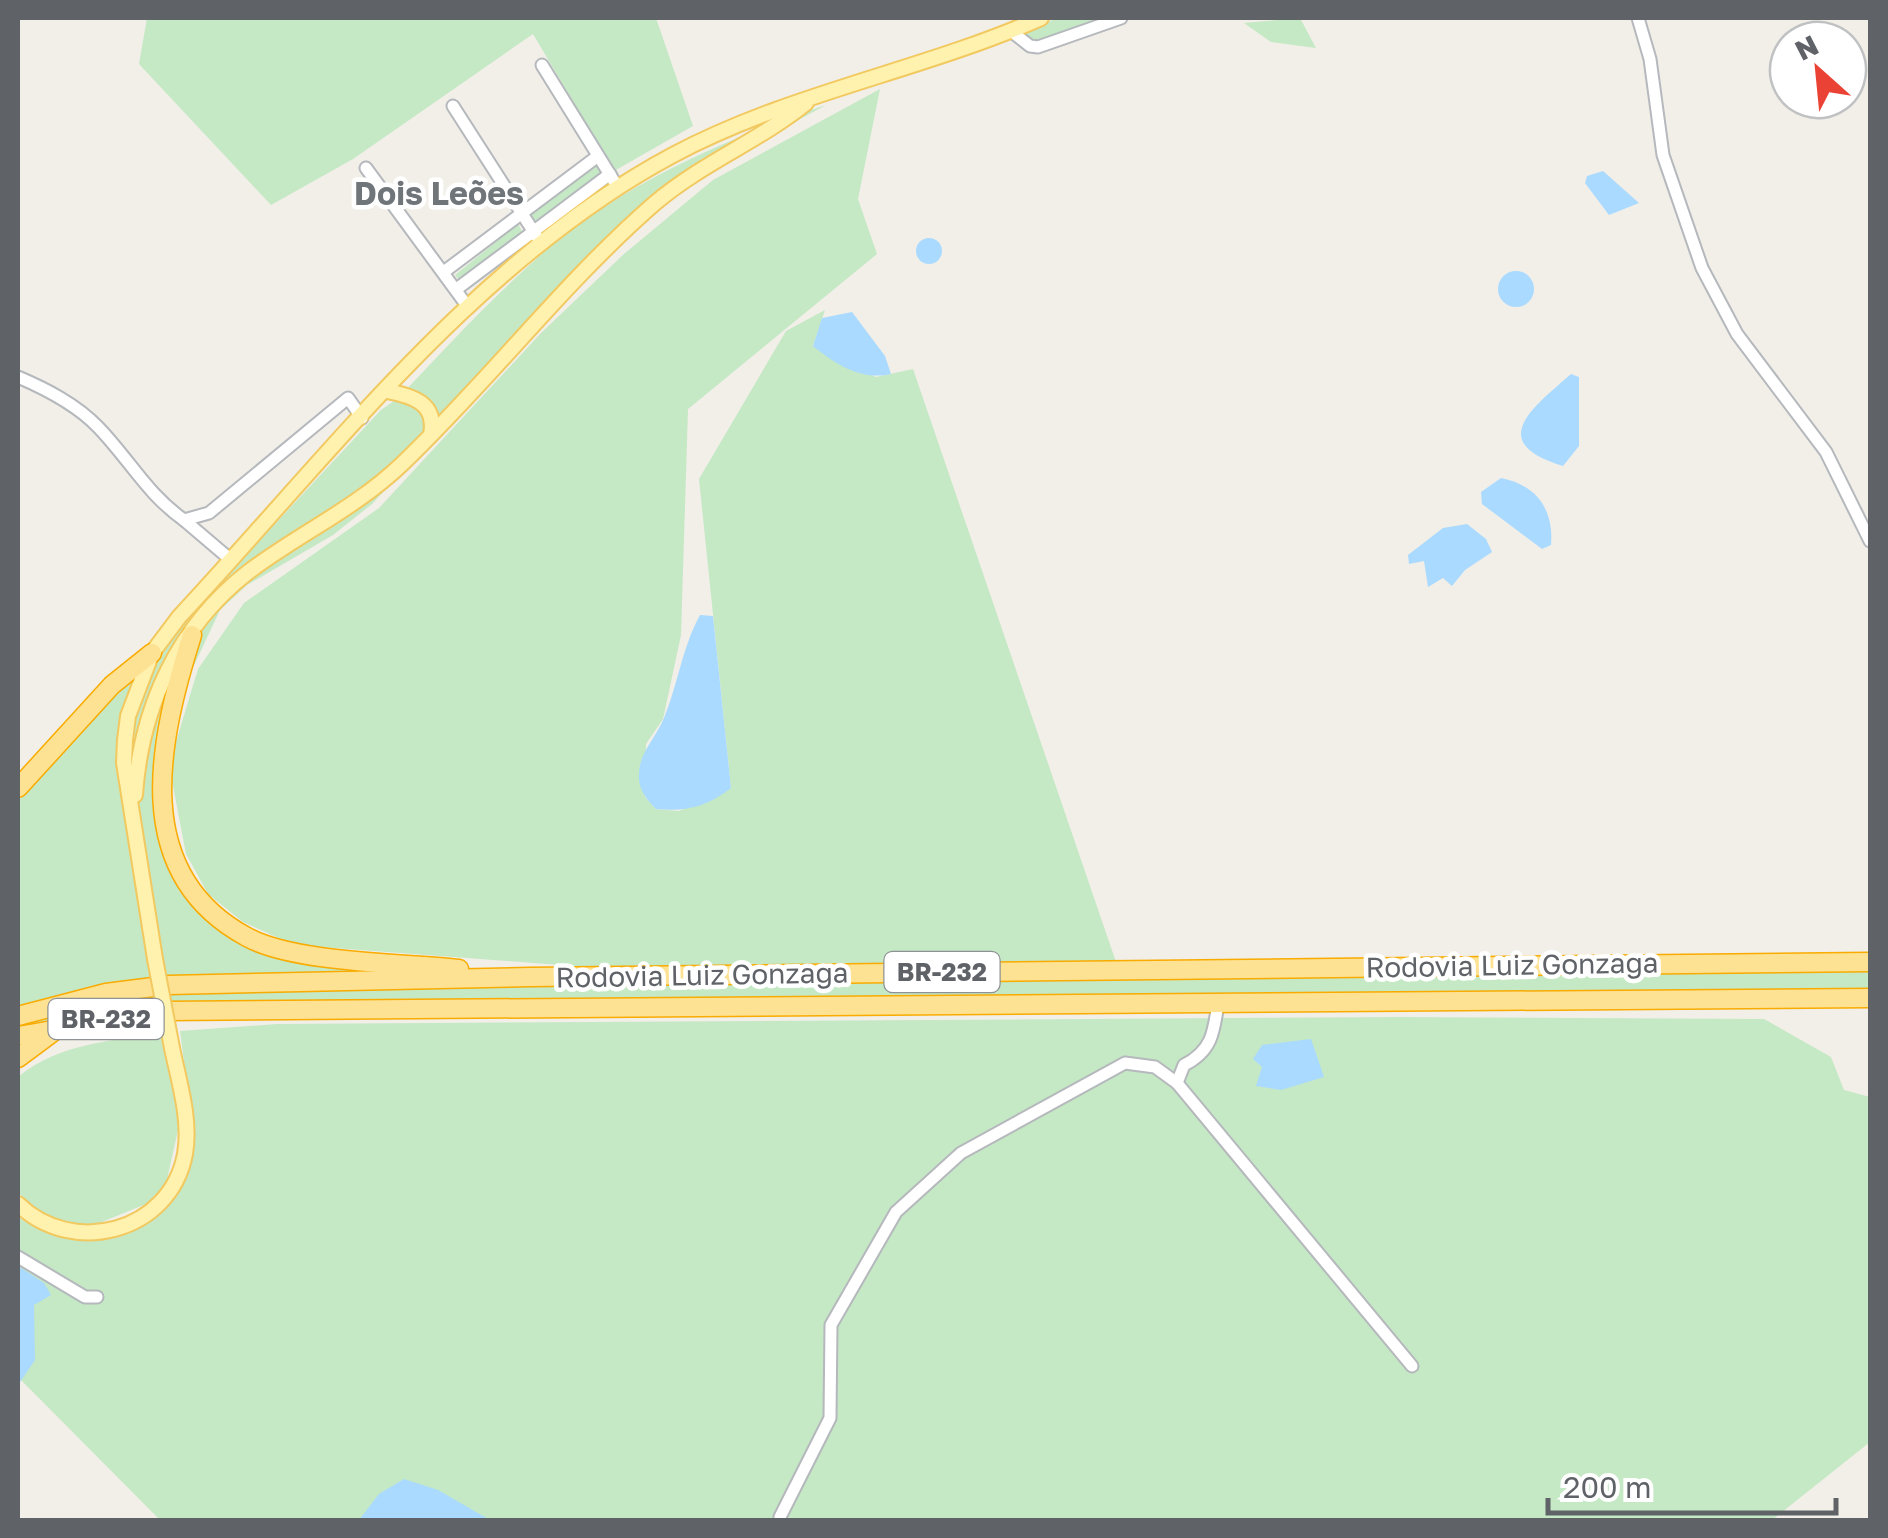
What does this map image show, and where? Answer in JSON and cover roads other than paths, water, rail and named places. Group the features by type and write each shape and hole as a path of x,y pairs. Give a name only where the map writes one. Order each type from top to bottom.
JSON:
{"highway":[{"path":"192,635 167,732 161,791 172,853 206,906 248,938 290,951 530,977"},
{"path":"18,788 112,686 152,653"},
{"name":"Rodovia Luiz Gonzaga","path":"18,1016 106,993 168,985 530,977 1870,962"},
{"name":"Rodovia Luiz Gonzaga","path":"18,1036 164,1010 1870,998"},
{"path":"18,1058 62,1026"}],"main road":[{"path":"18,1204 49,1228 81,1234 126,1226 164,1197 177,1178 187,1138 124,763 124,740 132,704 152,653 231,560 537,237 614,180 782,106 806,102 1041,18"},
{"path":"134,806 146,718 164,674 222,595 248,572 348,510 430,436 554,298 658,201 706,163 786,119 806,102"},
{"path":"387,391 424,404 432,418 430,436"}],"street":[{"path":"1011,31 1030,46 1038,47 1121,18"},
{"path":"1638,18 1650,59 1663,155 1702,268 1736,334 1826,452 1870,541"},
{"path":"542,66 614,180"},
{"path":"453,106 537,237 458,288"},
{"path":"445,270 598,156"},
{"path":"366,168 445,270 468,307"},
{"path":"18,377 51,392 88,418 148,492 231,560"},
{"path":"184,520 209,513 348,398 362,418"},
{"path":"1177,1082 1184,1065 1204,1056 1214,1035 1218,1003"},
{"path":"780,1517 830,1418 834,1380 830,1333 834,1317 902,1206 961,1153 1021,1124 1112,1066 1137,1063 1154,1067 1177,1082 1412,1366"},
{"path":"18,1257 85,1297 97,1297"}],"water":[{"path":"1603,171 1639,203 1609,215 1585,183 1587,176"},
{"path":"929,238 938,242 942,251 938,260 929,264 920,260 916,251 920,242"},
{"path":"1516,271 1529,276 1534,289 1529,302 1516,307 1503,302 1498,289 1503,276"},
{"path":"852,312 885,356 891,374 859,373 839,365 813,346 822,318"},
{"path":"1571,374 1579,377 1579,446 1563,466 1539,457 1526,446 1521,435 1531,411"},
{"path":"1501,478 1524,486 1540,501 1549,520 1551,545 1542,549 1482,504 1481,492"},
{"path":"1467,524 1486,539 1492,552 1465,570 1452,586 1443,578 1428,587 1424,561 1409,564 1408,555 1443,528"},
{"path":"700,615 713,616 731,788 696,807 656,809 642,790 640,767 664,718"},
{"path":"1311,1039 1324,1077 1281,1090 1256,1086 1262,1067 1253,1059 1262,1045"},
{"path":"18,1266 44,1283 51,1295 34,1305 35,1360 18,1385"},
{"path":"404,1479 438,1490 490,1520 359,1520 379,1494"}],"district":[{"name":"Dois Leões","path":"439,194"}]}
